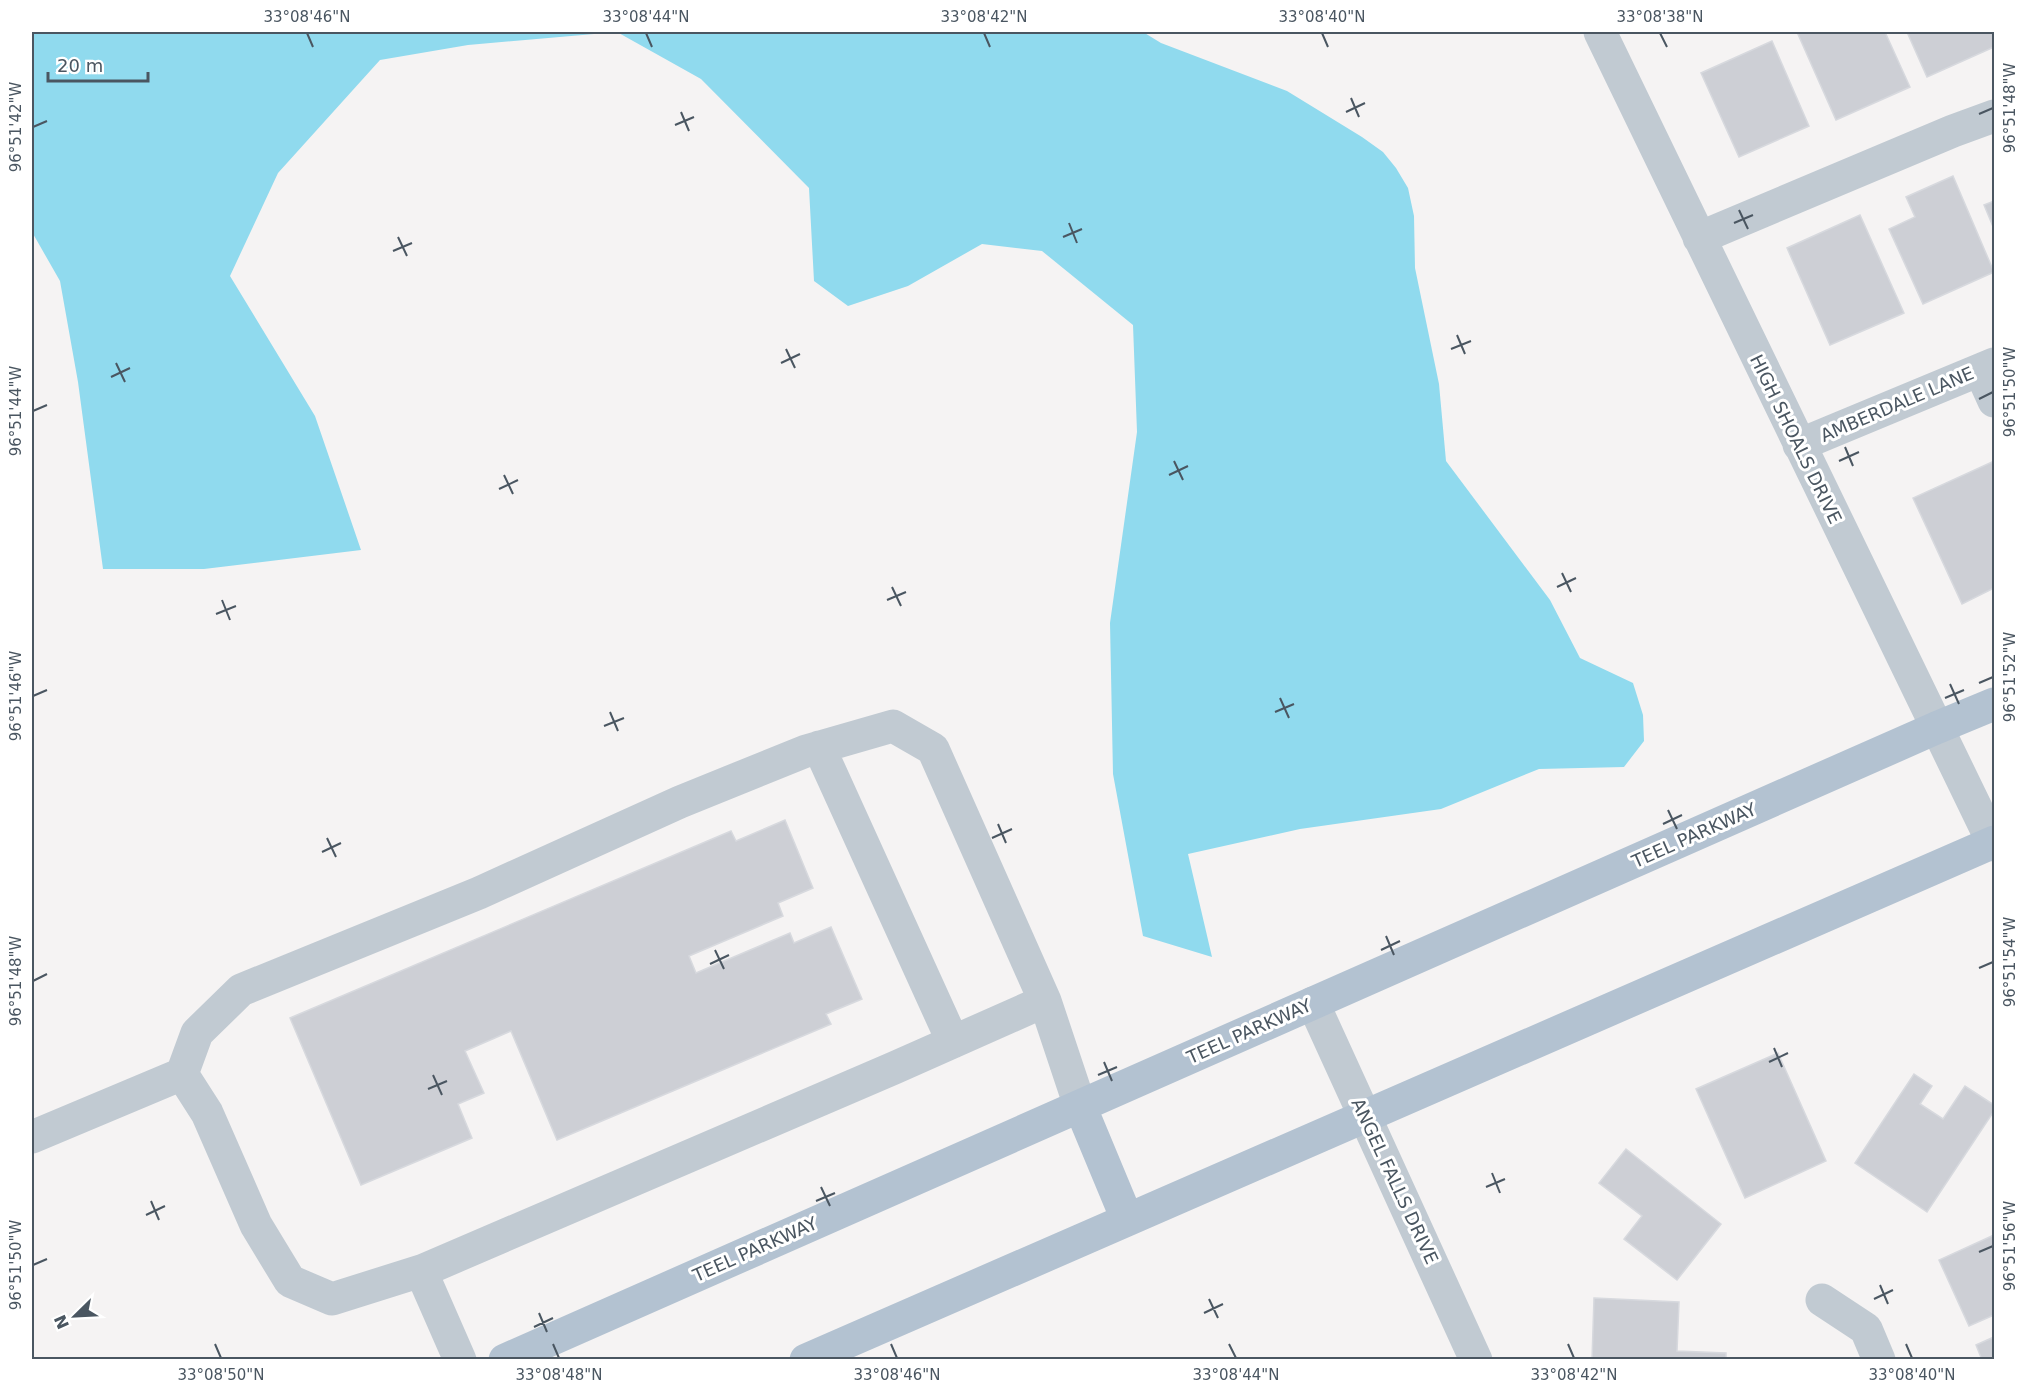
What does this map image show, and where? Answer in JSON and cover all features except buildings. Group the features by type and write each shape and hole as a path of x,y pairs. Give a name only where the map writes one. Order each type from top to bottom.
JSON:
{"main road":[{"name":"TEEL PARKWAY","path":"505,1359 1995,704"},
{"path":"806,1359 1994,843"},
{"path":"1080,1106 1127,1220"}],"street":[{"name":"HIGH SHOALS DRIVE","path":"1599,32 1994,843"},
{"path":"1699,238 1953,131 1995,116"},
{"path":"1987,367 1995,401"},
{"name":"AMBERDALE LANE","path":"1800,445 1987,367"},
{"path":"32,1137 116,1104 182,1074 197,1033 241,990 479,893 680,802 806,750 893,726 933,749 1045,1001 1080,1106"},
{"path":"819,747 952,1042"},
{"path":"182,1074 207,1113 256,1225 290,1281 332,1299 421,1271 1045,1001"},
{"name":"ANGEL FALLS DRIVE","path":"1313,1003 1476,1359"},
{"path":"421,1271 460,1359"},
{"path":"1822,1300 1866,1329 1878,1359"}],"water":[{"path":"32,32 617,32 468,45 380,60 278,173 230,276 315,416 361,550 204,569 103,569 78,382 60,281 32,232"},
{"path":"617,32 1143,32 1161,43 1287,91 1362,137 1383,152 1408,188 1414,216 1415,268 1439,384 1446,461 1550,600 1580,658 1633,683 1643,715 1644,741 1624,767 1539,769 1441,809 1300,829 1188,854 1212,957 1143,936 1113,774 1110,623 1137,432 1133,325 1042,251 982,244 908,286 848,306 814,281 809,188 701,79"}]}
